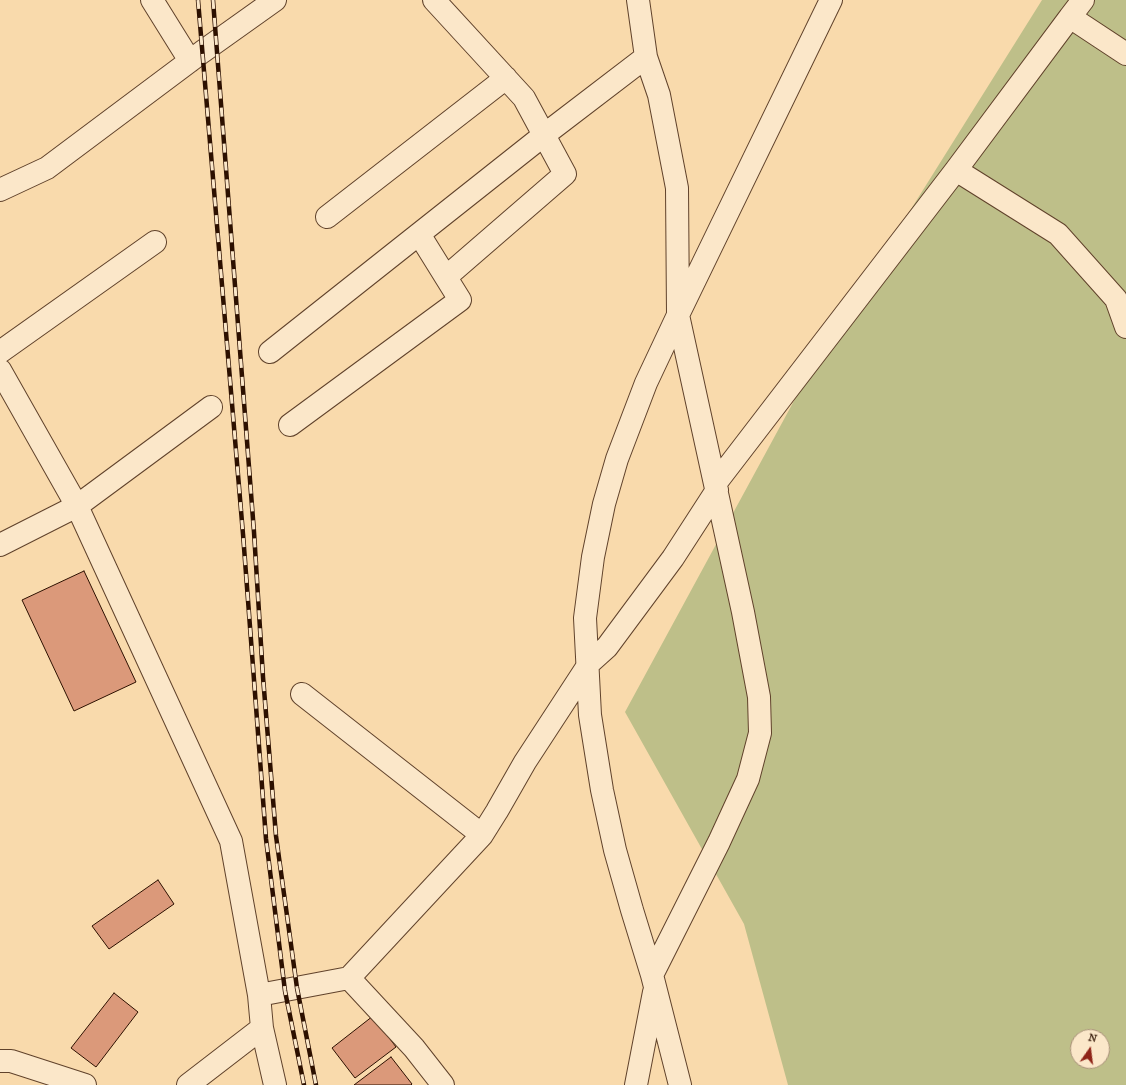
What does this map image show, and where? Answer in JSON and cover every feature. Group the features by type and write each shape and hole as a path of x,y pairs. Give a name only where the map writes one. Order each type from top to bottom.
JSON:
{"street":[{"path":"152,0 190,61"},
{"path":"0,190 47,168 190,61 275,0"},
{"path":"434,0 524,98 564,174 446,277"},
{"path":"636,1085 653,981 748,779 760,733 759,697 743,612 678,315 677,188 659,96 646,57 638,0"},
{"path":"680,1085 653,981 619,865 602,790 590,715 587,666 586,618 592,557 604,504 617,459 646,383 831,0"},
{"path":"259,995 349,978 482,835 525,762 587,666 607,647 673,558 716,487 1077,8 1126,54"},
{"path":"270,352 544,135 646,57"},
{"path":"327,217 506,78"},
{"path":"956,170 1058,234 1116,299 1126,327"},
{"path":"290,425 460,300 419,234"},
{"path":"0,352 155,242"},
{"path":"0,370 77,506 231,841 259,995 262,1028 275,1085"},
{"path":"0,545 77,506 211,407"},
{"path":"302,694 482,835"},
{"path":"349,978 414,1048 443,1085"},
{"path":"188,1085 262,1028"},
{"path":"0,1061 11,1061 85,1085"}],"green space":[{"path":"1042,0 1126,0 1126,1085 788,1085 744,924 625,712 814,364"}],"building":[{"path":"84,571 136,682 74,711 22,600"},
{"path":"158,880 174,904 109,949 92,926"},
{"path":"114,993 138,1012 96,1067 71,1048"},
{"path":"373,1016 396,1047 355,1078 332,1048"},
{"path":"391,1057 412,1084 411,1085 354,1085"}],"railway":[{"path":"198,0 243,534 266,839 285,991 304,1085"},
{"path":"213,0 276,836 297,988 316,1085"}]}
